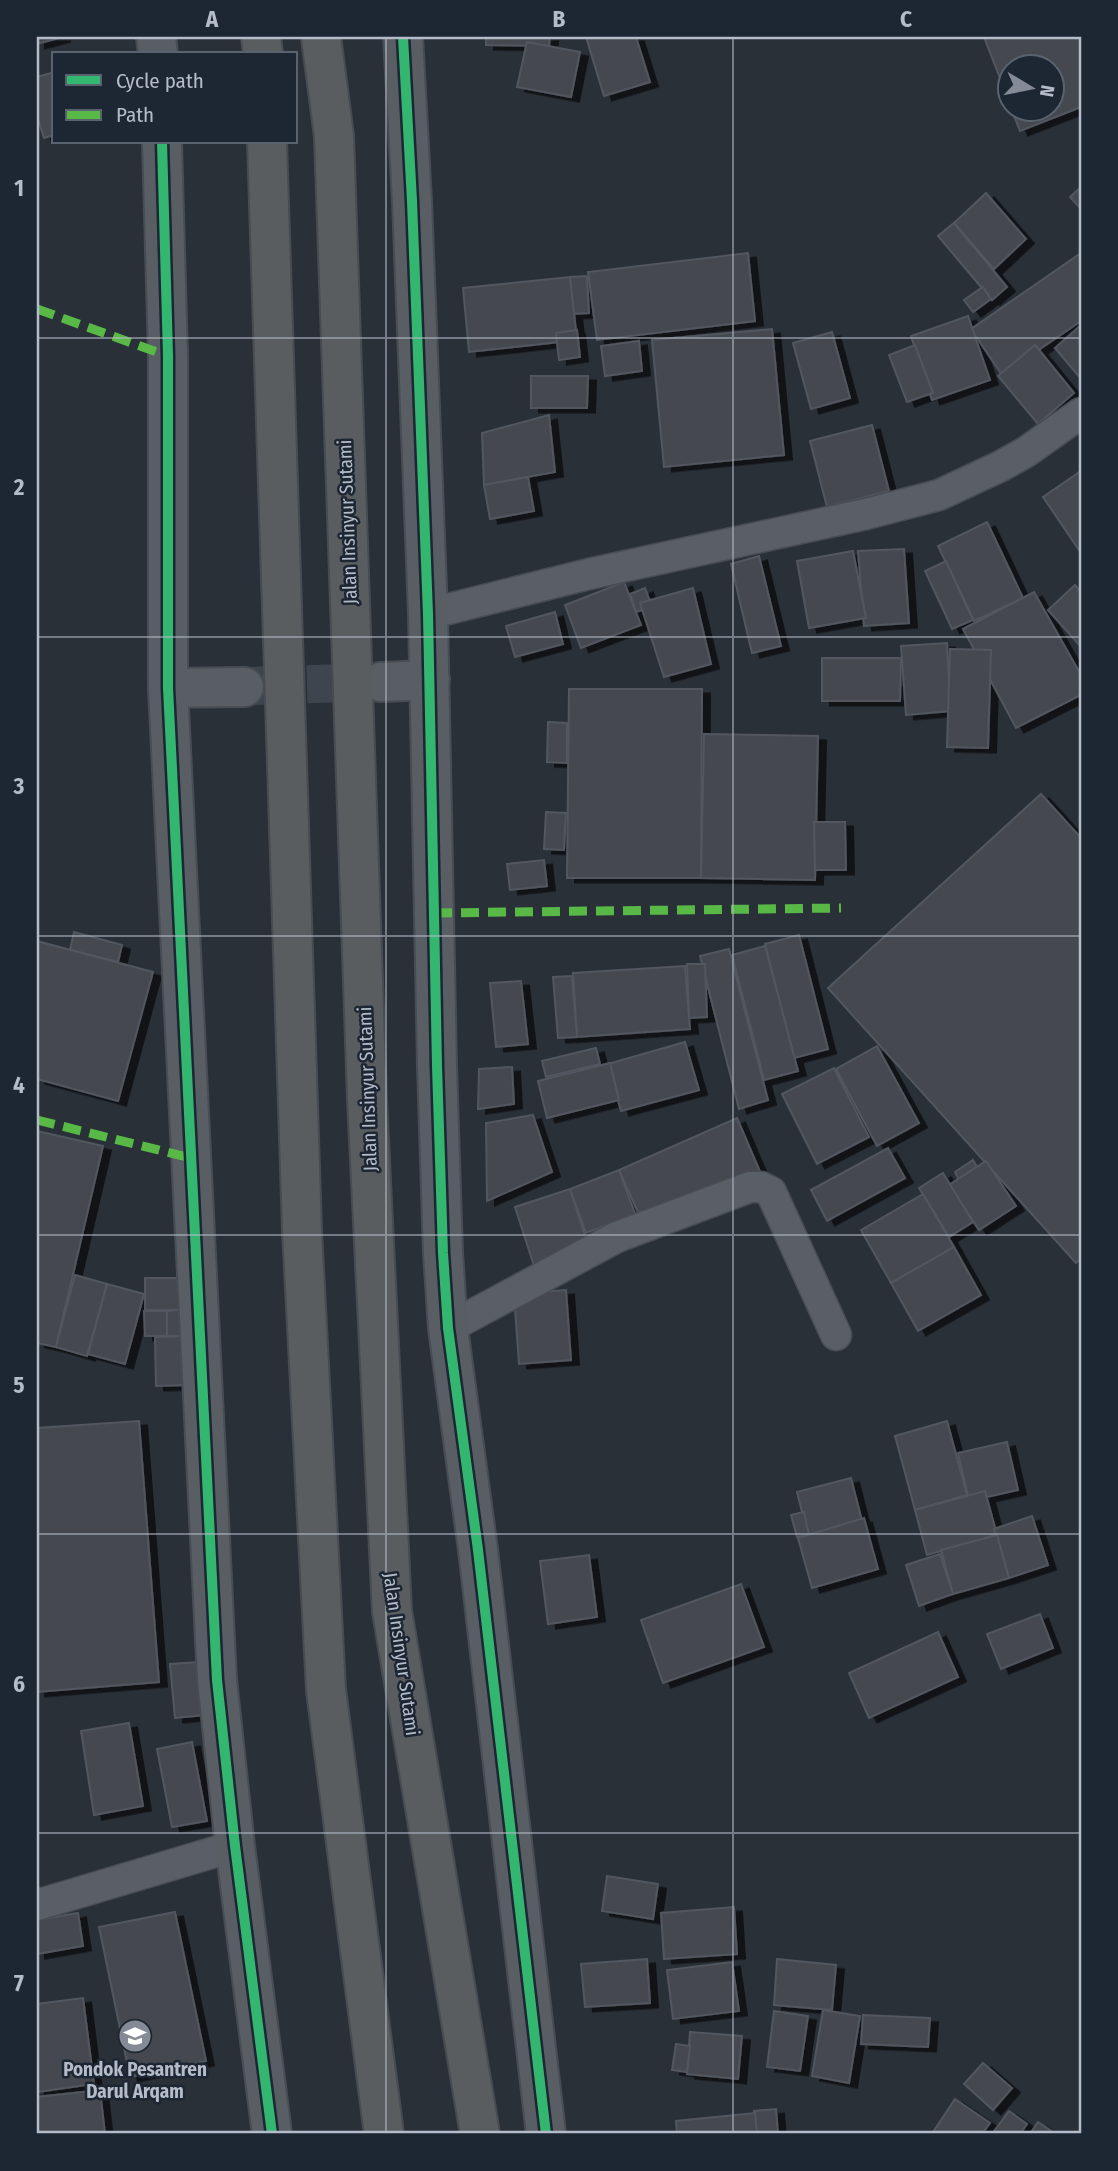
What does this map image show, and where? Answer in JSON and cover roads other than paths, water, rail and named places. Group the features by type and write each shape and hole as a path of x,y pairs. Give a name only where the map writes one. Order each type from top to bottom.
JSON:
{"highway":[{"name":"Jalan Insinyur Sutami","path":"321,37 334,136 367,1099 392,1611 480,2134"},
{"path":"267,144 302,1231 326,1690 384,2134"}],"street":[{"path":"403,37 428,614 437,1066 448,1328 478,1550 546,2134"},
{"path":"162,144 168,356 168,688 218,1680 235,1846 272,2134"},
{"path":"428,614 589,574 855,517 939,495 1026,452 1081,413"},
{"path":"381,682 430,680"},
{"path":"168,688 244,687"},
{"path":"448,1328 617,1237 750,1187 761,1187 771,1192 836,1335"},
{"path":"37,1905 235,1846"}],"tunnel":[{"path":"250,686 381,682"}],"place":[{"name":"Pondok Pesantren Darul Arqam","path":"135,2036"}]}
